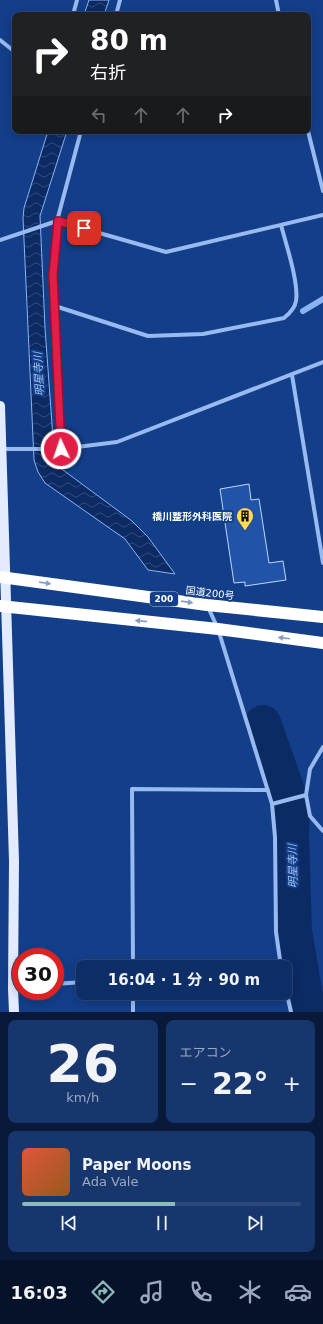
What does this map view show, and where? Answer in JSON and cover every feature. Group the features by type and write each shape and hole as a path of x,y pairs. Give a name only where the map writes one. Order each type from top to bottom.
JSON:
{"highway":[{"name":"国道200号","path":"3,578 207,605 323,617"},
{"path":"2,608 218,629 323,643"}],"main road":[{"path":"0,406 2,449 2,608 14,860 14,1012"}],"street":[{"path":"73,12 77,0"},
{"path":"117,12 120,0"},
{"path":"276,0 278,12"},
{"path":"0,40 12,50"},
{"path":"61,449 53,275 58,221 80,134"},
{"path":"309,134 323,192"},
{"path":"0,240 58,221 166,252 323,215"},
{"path":"54,306 148,336 203,334 284,318 289,314 296,302 296,286 281,225"},
{"path":"2,449 61,449 117,442 323,362"},
{"path":"292,375 323,563"},
{"path":"207,605 218,629 272,804 275,836 276,932 280,960"},
{"path":"323,747 310,769 306,795 310,816 323,831"},
{"path":"133,960 132,790 268,790"},
{"path":"272,804 306,795"},
{"path":"64,983 76,982"},
{"path":"133,1000 133,1012"},
{"path":"288,1000 291,1012"}],"water":[{"path":"89,0 109,0 105,12 85,12"},
{"path":"47,134 66,134 40,216 45,328 54,458 59,467 132,521 148,537 175,574 148,570 125,539 45,483 38,472 34,460 23,218 24,208"}],"building":[{"name":"橋川整形外科医院","path":"249,484 251,500 259,499 269,563 283,561 286,580 245,586 245,582 234,583 220,489"}],"waterway":[{"path":"303,311 323,299"},
{"name":"明星寺川","path":"263,723 286,788 292,813 291,833 294,931 309,1012"}],"place":[{"name":"橋川整形外科医院","path":"245,531"}],"route":[{"path":"61,449 53,275 58,221 84,228"}]}
